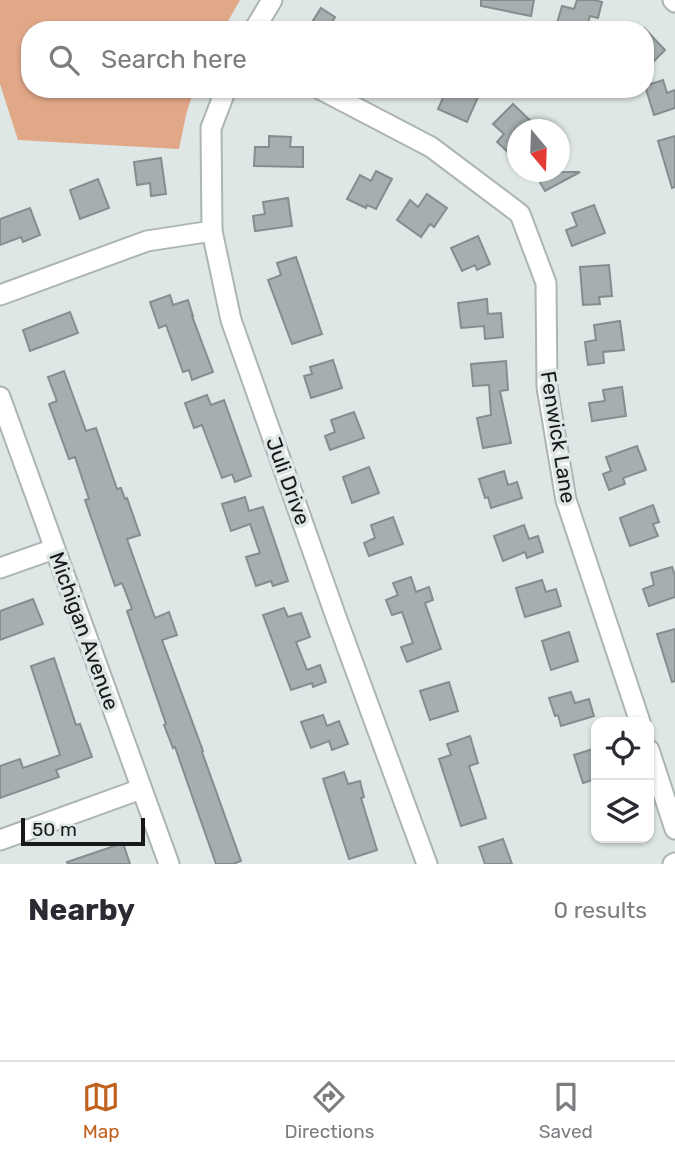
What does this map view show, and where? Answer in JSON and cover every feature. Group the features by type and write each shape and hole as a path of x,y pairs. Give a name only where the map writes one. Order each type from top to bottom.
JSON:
{"street":[{"path":"259,21 272,0"},
{"name":"Juli Drive","path":"223,98 211,128 212,231 231,320 427,864"},
{"name":"Fenwick Lane","path":"337,98 431,147 520,214 547,283 547,387 566,500 638,717"},
{"path":"0,295 146,241 212,231"},
{"name":"Michigan Avenue","path":"0,397 169,864"},
{"path":"0,568 54,549"},
{"path":"654,765 675,829"},
{"path":"0,840 141,789"}],"shaded area":[{"path":"0,0 240,0 228,21 21,21 21,98 191,98 179,149 18,140 0,84"}],"building":[{"path":"481,0 534,0 531,16 481,6"},
{"path":"577,0 602,2 598,18 590,16 589,21 558,21 562,6 574,9"},
{"path":"321,8 335,17 333,21 313,21"},
{"path":"654,38 665,50 654,61"},
{"path":"663,80 667,93 675,90 675,108 654,115 649,98 654,98 654,83"},
{"path":"443,98 478,98 467,122 438,109"},
{"path":"513,104 529,119 507,119 507,151 497,142 504,134 493,124"},
{"path":"269,136 291,137 290,147 303,147 303,167 254,166 255,147 269,147"},
{"path":"675,136 675,187 672,188 658,141"},
{"path":"161,158 166,194 151,196 150,183 137,185 134,162"},
{"path":"376,171 392,179 376,209 367,205 366,208 347,199 360,175 371,181"},
{"path":"98,179 109,208 80,219 70,190"},
{"path":"540,182 562,182 545,191"},
{"path":"427,194 447,208 434,227 430,224 421,237 397,220 410,200 418,207"},
{"path":"288,198 292,226 255,231 253,216 265,214 263,202"},
{"path":"594,205 605,233 572,246 566,230 577,226 572,213"},
{"path":"30,208 40,235 23,242 21,237 0,245 0,219"},
{"path":"478,236 490,264 477,270 475,265 462,271 451,248"},
{"path":"296,257 322,334 292,344 268,280 281,275 277,263"},
{"path":"609,265 612,296 599,297 600,304 583,305 580,267"},
{"path":"170,295 173,305 188,300 213,372 192,380 189,370 183,372 166,325 159,328 150,302"},
{"path":"487,299 488,314 501,313 503,337 485,339 484,326 461,328 458,303"},
{"path":"70,312 78,333 30,351 23,330"},
{"path":"620,321 624,350 603,352 604,363 588,365 585,342 596,340 594,325"},
{"path":"333,360 342,388 311,398 304,376 312,374 310,367"},
{"path":"506,361 508,390 500,391 511,443 483,448 477,418 491,415 489,385 473,386 471,364"},
{"path":"64,371 86,431 96,428 117,489 121,488 125,499 127,498 140,535 127,539 155,618 169,612 177,635 162,640 241,861 233,864 216,864 175,747 173,748 164,725 166,724 127,611 132,609 122,583 115,586 85,500 89,499 75,457 69,459 49,404 57,401 48,377"},
{"path":"622,387 626,416 592,421 589,403 605,401 603,390"},
{"path":"207,395 211,405 224,400 251,476 235,482 232,474 222,478 202,425 194,428 185,403"},
{"path":"354,412 364,438 330,450 325,436 335,432 331,420"},
{"path":"637,446 646,470 623,478 625,484 609,490 603,474 611,471 606,457"},
{"path":"369,467 379,493 352,503 343,477"},
{"path":"504,471 508,485 517,482 522,498 491,508 479,479"},
{"path":"245,497 249,511 263,507 288,581 273,586 271,581 256,586 246,557 260,553 250,524 231,531 222,504"},
{"path":"653,505 659,522 653,524 658,536 630,546 620,518"},
{"path":"393,517 403,544 369,556 364,543 375,538 371,525"},
{"path":"524,525 529,539 538,536 543,552 527,558 525,552 503,561 494,536"},
{"path":"672,567 675,575 675,597 649,606 643,589 654,585 651,573"},
{"path":"411,577 416,592 429,587 433,600 425,603 441,649 407,662 401,647 413,643 402,612 392,615 386,600 398,595 393,583"},
{"path":"542,580 546,592 556,589 561,606 525,617 516,588"},
{"path":"33,599 43,624 0,640 0,611"},
{"path":"284,608 288,617 301,613 310,637 296,642 307,670 320,665 326,682 313,687 312,683 291,690 263,615"},
{"path":"675,629 675,681 672,682 657,634"},
{"path":"569,632 578,661 551,670 542,641"},
{"path":"54,658 76,725 80,724 92,757 56,770 59,777 0,798 0,766 20,759 23,768 60,755 31,666"},
{"path":"449,682 458,711 430,720 420,691"},
{"path":"571,692 575,703 589,699 594,716 561,726 549,698"},
{"path":"323,715 327,726 339,721 348,744 332,750 329,741 311,748 301,722"},
{"path":"470,736 478,763 469,766 486,818 461,826 439,759 451,755 447,744"},
{"path":"591,750 591,781 583,783 574,755"},
{"path":"344,772 348,784 360,781 364,797 361,798 377,850 349,859 323,779"},
{"path":"503,839 512,864 485,864 479,847"},
{"path":"123,843 130,864 67,862"}]}
